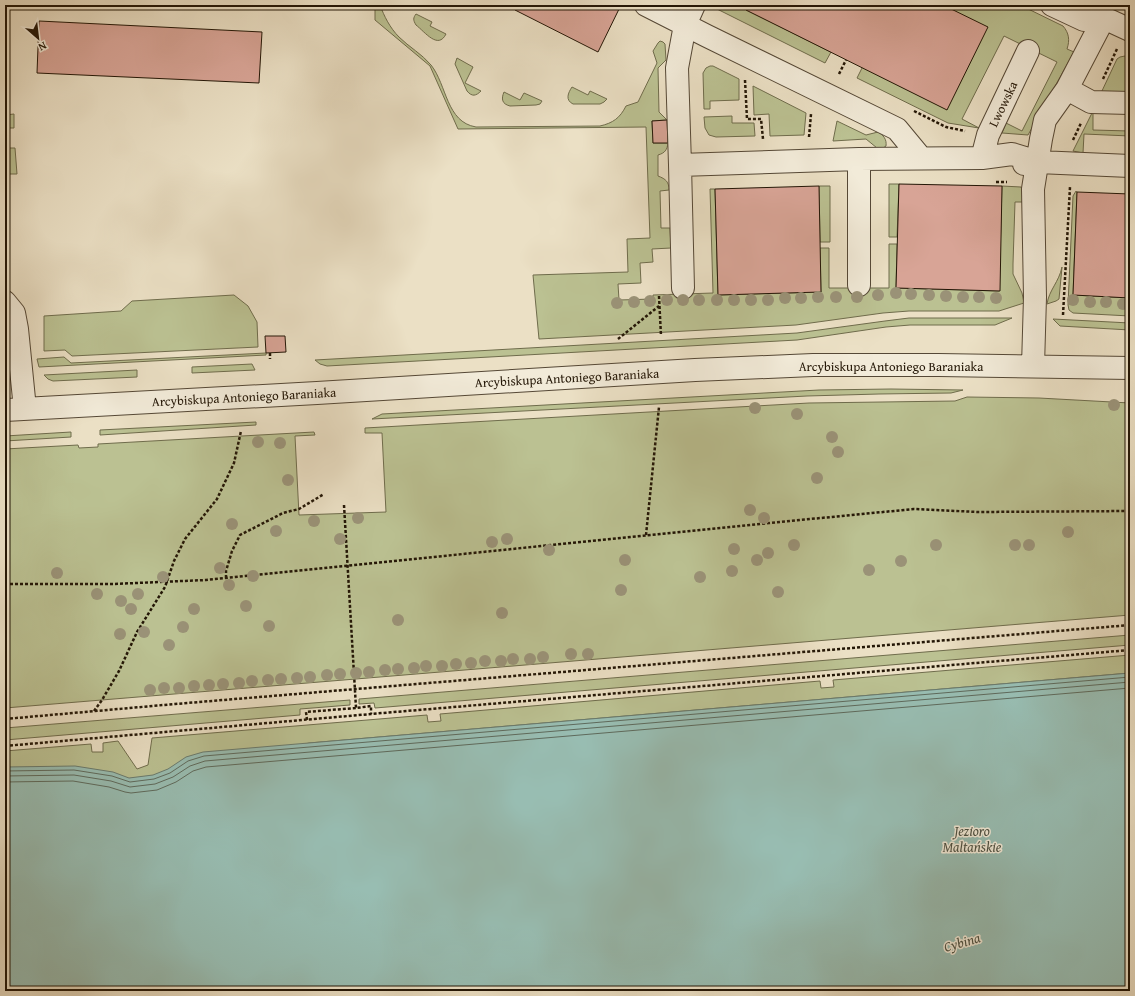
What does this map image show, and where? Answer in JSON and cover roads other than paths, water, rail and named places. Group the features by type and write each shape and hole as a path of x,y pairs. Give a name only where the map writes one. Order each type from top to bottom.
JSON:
{"street":[{"path":"646,5 679,16 897,129 922,158"},
{"path":"679,16 694,5"},
{"path":"1052,5 1084,20 1099,12"},
{"path":"1099,12 1130,30"},
{"path":"1033,366 1045,120 1067,89 1099,12"},
{"path":"679,16 677,68 683,288"},
{"name":"Lwowska","path":"982,158 988,134 1028,51"},
{"path":"1067,89 1091,102 1130,103"},
{"path":"1042,173 1064,139 1063,114 1067,89"},
{"path":"680,165 859,159 982,158 1012,154 1042,173 1130,166"},
{"path":"859,159 859,285"},
{"path":"5,291 9,317 15,409"},
{"name":"Arcybiskupa Antoniego Baraniaka","path":"15,409 317,393 696,370 813,365 1130,368"}],"water":[{"name":"Jezioro Maltańskie","path":"1130,673 1130,991 5,991 5,767 75,766 113,772 129,778 153,775 168,769 186,757 203,752"}],"water label":[{"name":"Cybina","path":"962,942"}]}
